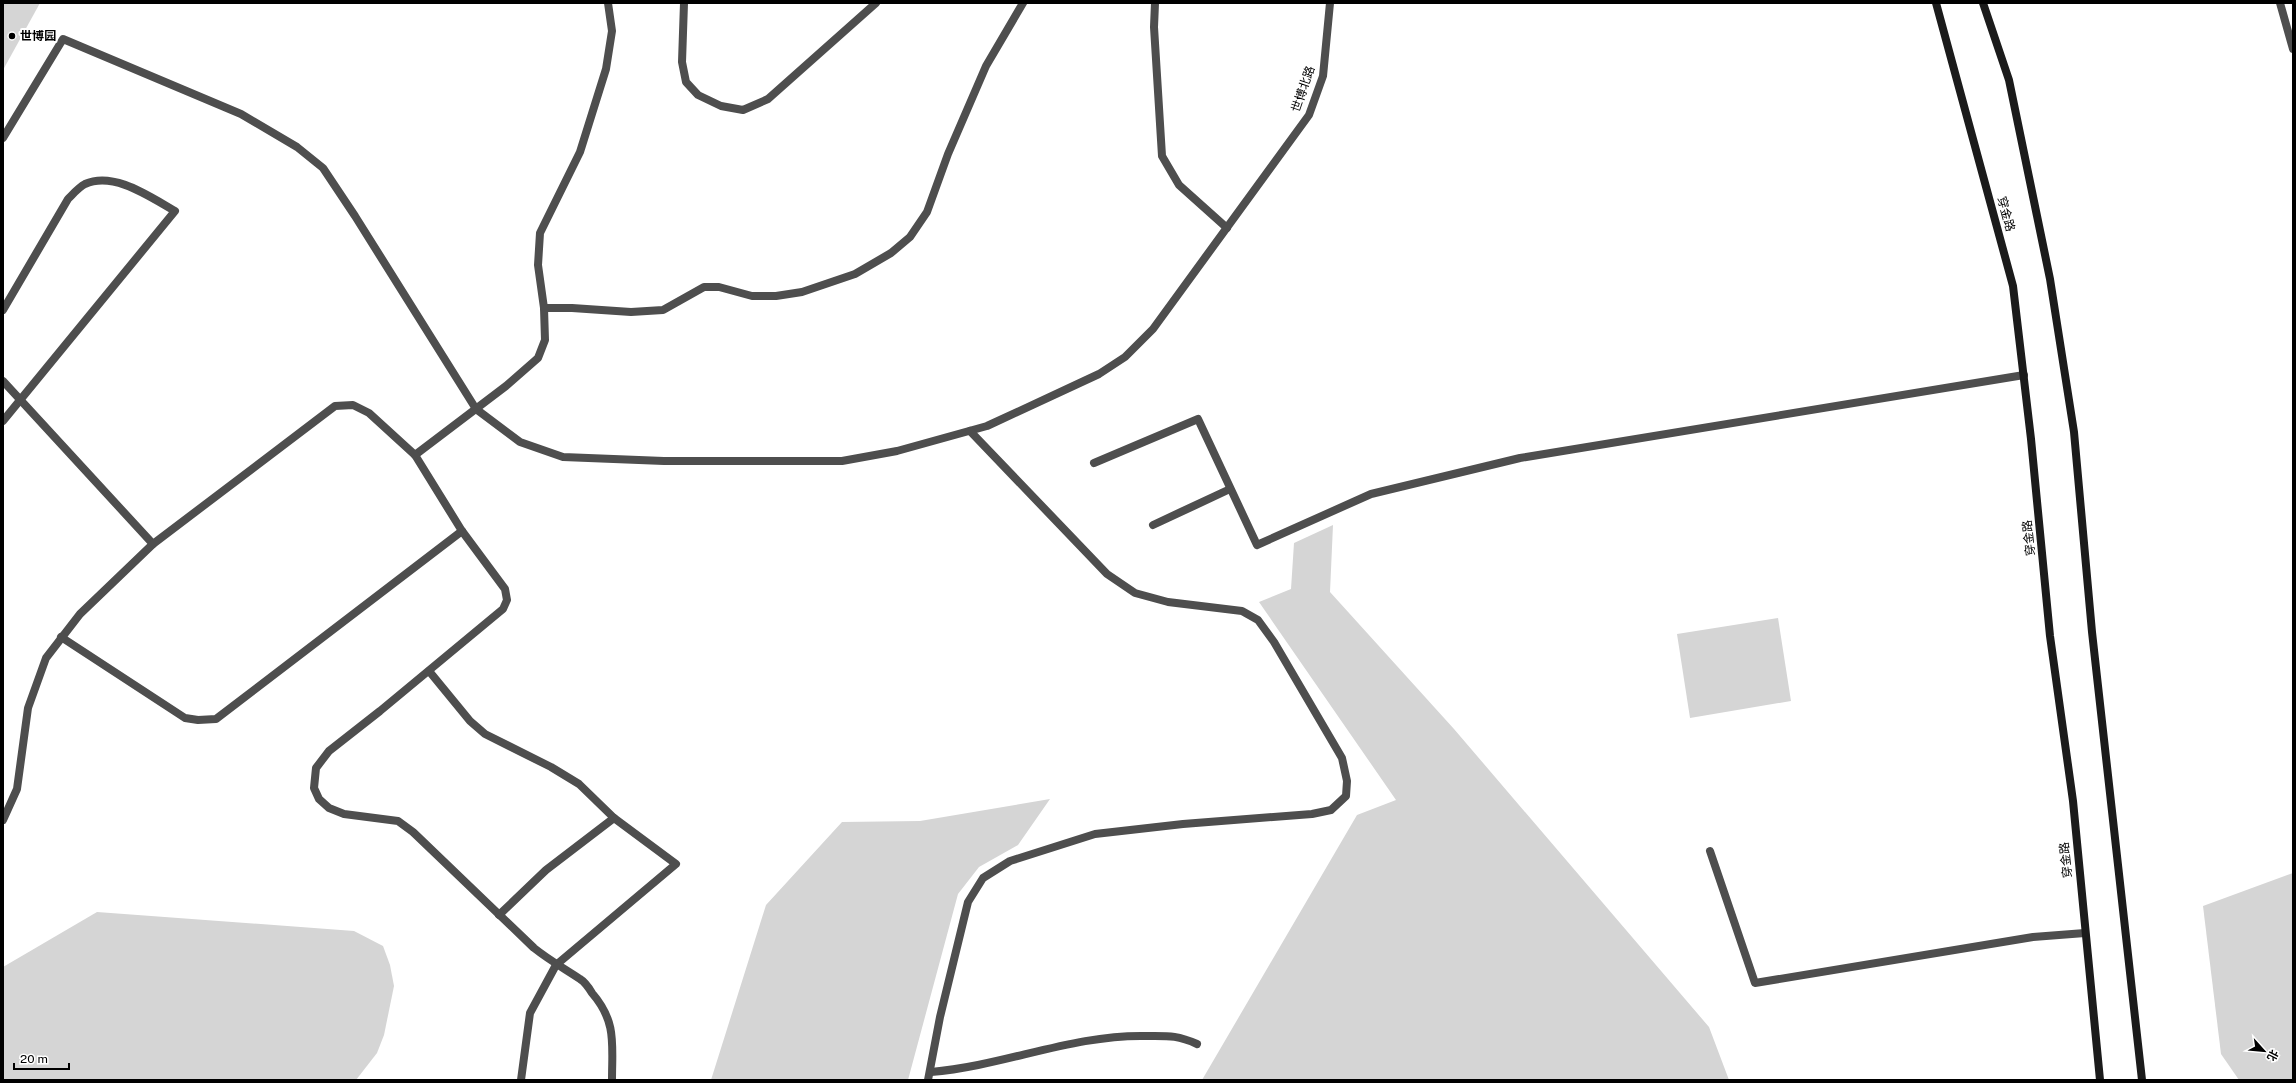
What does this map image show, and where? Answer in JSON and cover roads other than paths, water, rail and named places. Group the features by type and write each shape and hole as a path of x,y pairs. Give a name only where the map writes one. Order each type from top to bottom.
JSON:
{"main road":[{"name":"穿金路","path":"1936,3 2013,286 2024,375 2050,636 2072,801 2100,1080"},
{"path":"1983,3 2009,80 2050,279 2074,432 2092,640 2142,1080"}],"street":[{"path":"415,456 476,409 538,358 545,340 544,308 538,265 540,233 580,152 606,69 612,31 608,3"},
{"path":"684,3 682,62 686,82 698,95 721,106 743,110 768,99 876,3"},
{"path":"544,308 572,308 631,312 663,310 704,287 719,287 752,296 776,296 802,292 855,274 891,253 910,237 927,212 948,154 986,66 1023,3"},
{"path":"1155,3 1154,27 1162,156 1179,185 1227,228"},
{"name":"世博北路","path":"476,409 520,442 563,457 656,461 842,461 897,450 987,426 1099,374 1125,356 1153,329 1309,115 1323,76 1330,3"},
{"path":"2280,3 2293,49"},
{"path":"3,138 63,39 240,114 297,147 323,168 355,216 476,409"},
{"path":"3,310 68,199 84,185 99,180 116,182 175,211 3,421"},
{"path":"1094,463 1198,420 1257,545 1371,494 1520,458 2024,375"},
{"path":"3,381 19,401 153,544"},
{"path":"3,820 17,789 28,708 46,658 80,614 153,544 335,406 353,405 369,413 415,456 462,531 505,589 507,600 503,609 429,671 329,750 316,768 314,788 319,800 329,808 344,814 398,822 413,832 498,915 556,965 582,980 599,1002 610,1020 612,1039 612,1080"},
{"path":"970,431 1107,574 1135,593 1168,602 1242,611 1258,620 1274,642 1342,758 1347,781 1346,796 1331,810 1264,819 1183,824 1095,834 1010,862 983,878 968,902 940,1017 929,1076 1075,1042 1121,1035 1180,1036 1197,1044"},
{"path":"1153,525 1230,488"},
{"path":"62,637 185,718 198,720 216,719 462,531"},
{"path":"429,671 470,721 485,734 551,767 579,784 614,818 676,864 556,965 530,1013 521,1080"},
{"path":"498,915 546,870 614,818"},
{"path":"1710,851 1755,983 2033,937 2085,933"}],"place":[{"name":"世博园","path":"12,36"}]}
